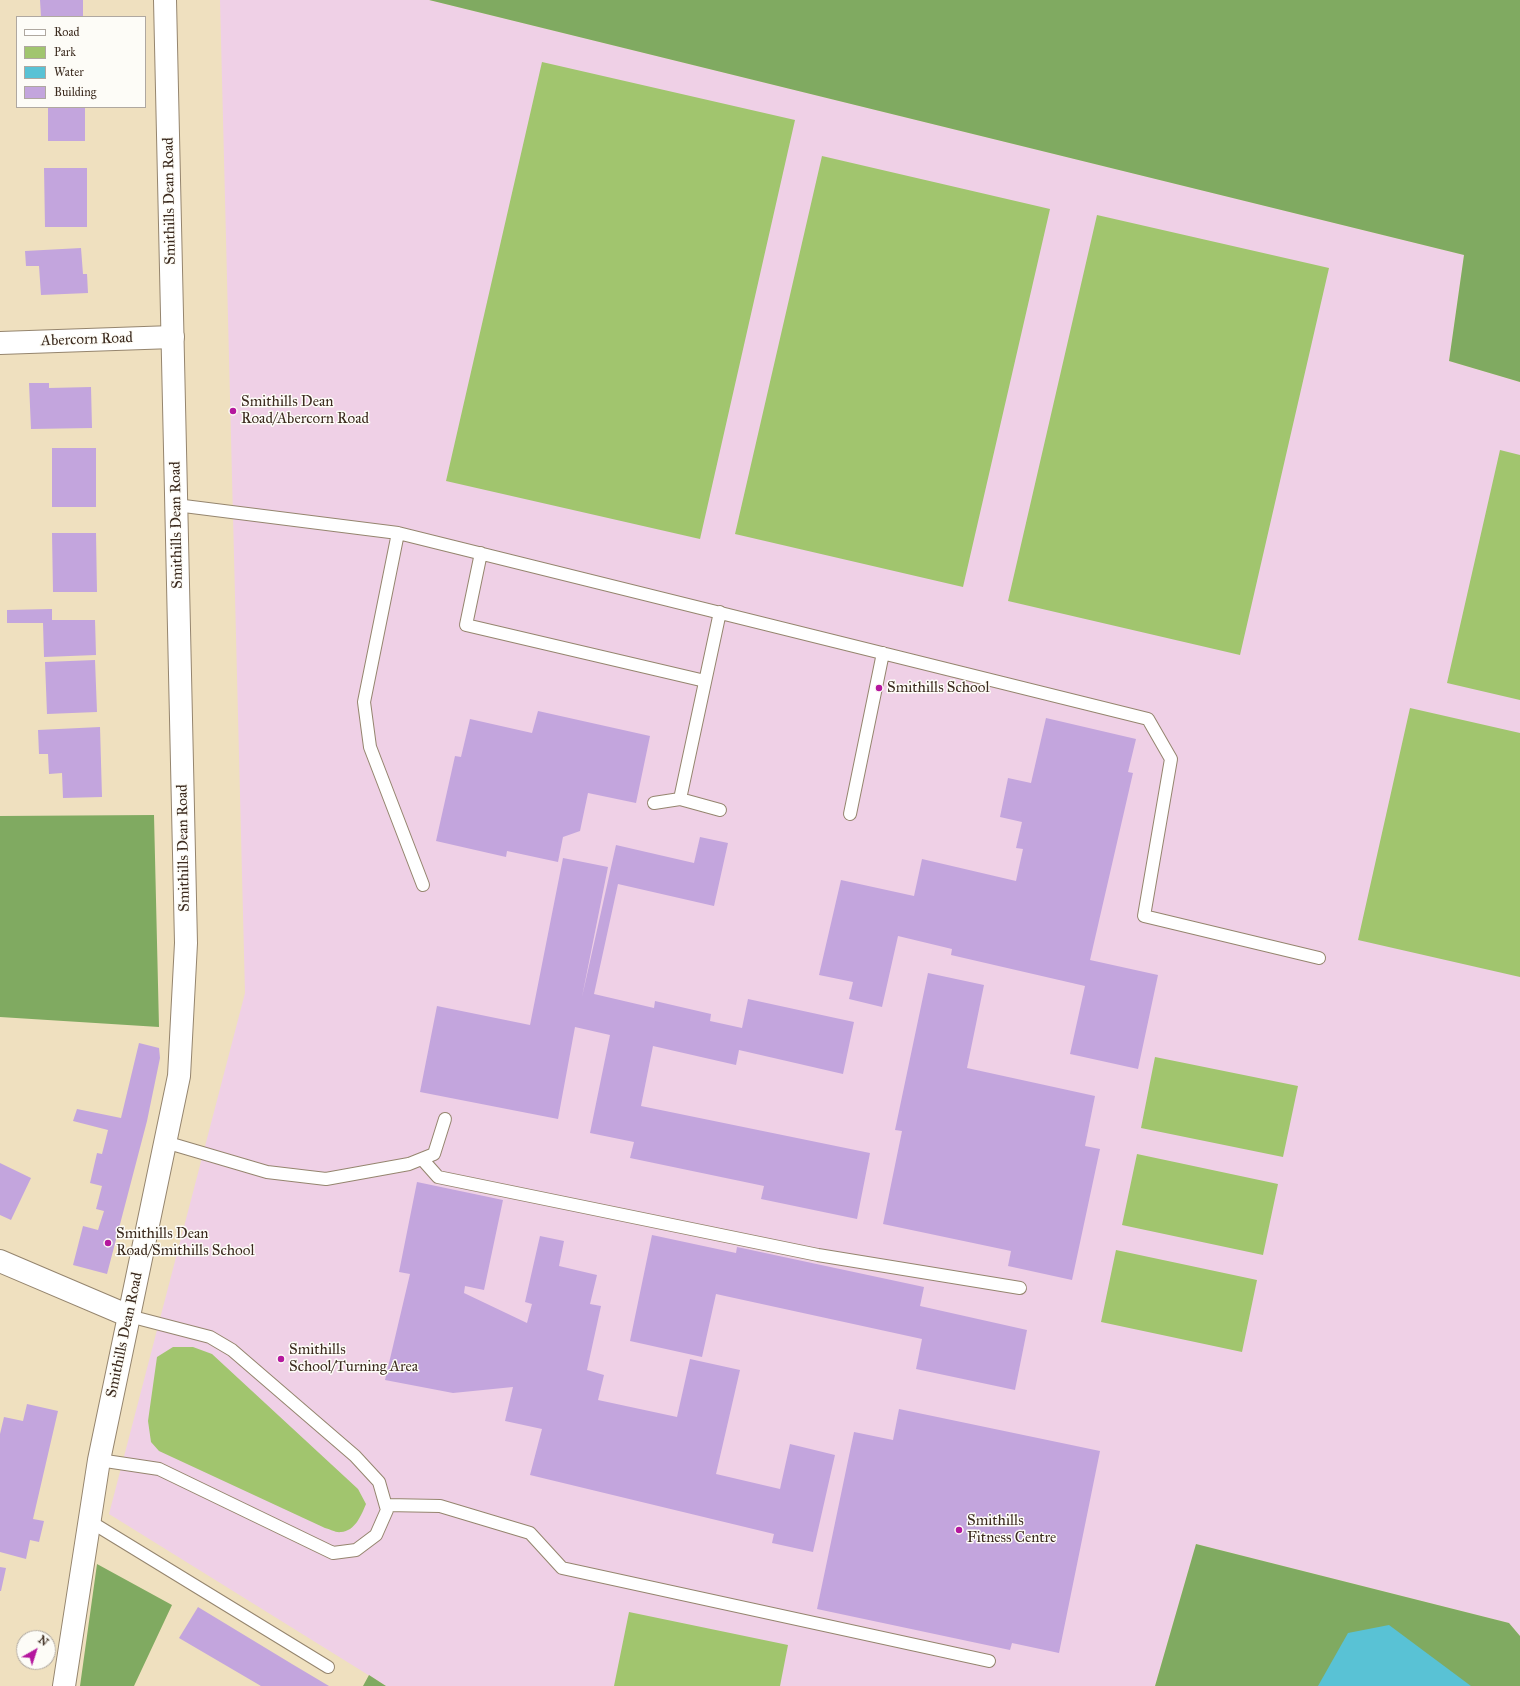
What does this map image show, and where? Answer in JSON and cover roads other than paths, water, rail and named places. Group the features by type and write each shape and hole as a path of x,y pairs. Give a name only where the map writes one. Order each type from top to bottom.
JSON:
{"street":[{"name":"Smithills Dean Road","path":"64,1686 91,1522 99,1460 179,1076 186,942 165,0"},
{"name":"Abercorn Road","path":"0,343 173,337"},
{"path":"0,1261 130,1316"}],"lane":[{"path":"176,505 398,533 1148,719 1171,759 1144,916 1319,958"},
{"path":"398,533 364,702 370,747 423,885"},
{"path":"481,553 466,625 705,681"},
{"path":"680,799 720,612"},
{"path":"850,814 883,653"},
{"path":"654,803 680,799 720,810"},
{"path":"165,1142 267,1172 326,1179 409,1164 434,1154 446,1119"},
{"path":"422,1159 438,1177 818,1255 1020,1288"},
{"path":"99,1460 159,1469 333,1553 356,1550 376,1535 387,1510 379,1482 355,1456 232,1350 210,1337 130,1316"},
{"path":"386,1504 440,1506 530,1533 562,1568 990,1661"},
{"path":"91,1522 328,1667"}],"water":[{"path":"1389,1625 1471,1686 1318,1686 1348,1633"}],"place":[{"name":"Smithills Dean Road/Abercorn Road","path":"233,411"},
{"name":"Smithills School","path":"879,688"},
{"name":"Smithills Dean Road/Smithills School","path":"108,1243"},
{"name":"Smithills School/Turning Area","path":"281,1359"},
{"name":"Smithills Fitness Centre","path":"959,1530"}]}
